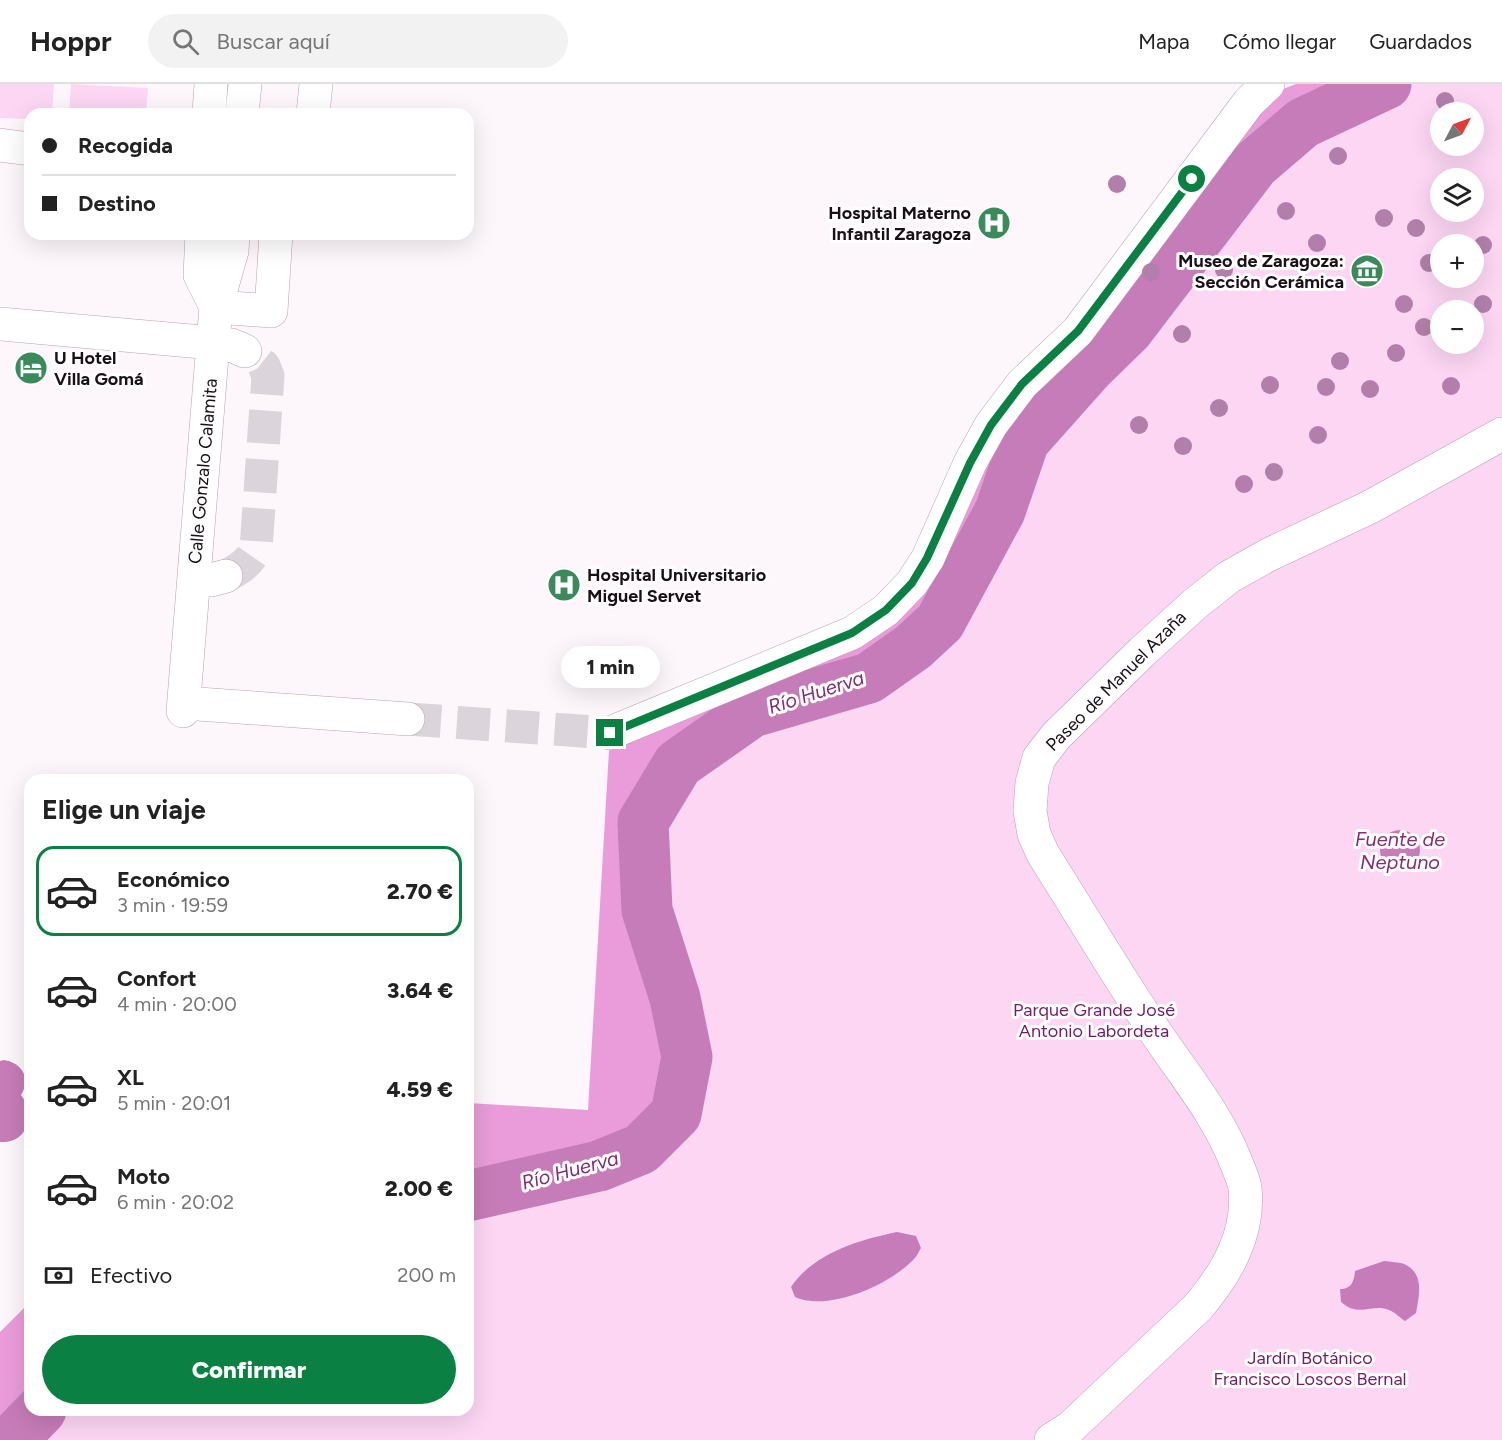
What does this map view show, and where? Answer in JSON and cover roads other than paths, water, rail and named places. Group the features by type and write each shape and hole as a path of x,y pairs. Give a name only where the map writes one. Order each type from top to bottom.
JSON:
{"street":[{"path":"209,108 211,84"},
{"path":"243,108 245,84"},
{"path":"314,108 316,84"},
{"path":"610,733 852,633 886,610 912,583 927,558 970,463 991,425 1022,384 1078,331 1249,102 1268,84"},
{"path":"0,145 24,148"},
{"path":"202,240 200,275 216,307 271,311 276,240"},
{"name":"Calle Gonzalo Calamita","path":"232,240 216,307 183,707 408,719"},
{"path":"0,324 213,343 231,345 245,351"},
{"name":"Paseo de Manuel Azaña","path":"1051,1440 1071,1427 1098,1403 1198,1307 1216,1286 1241,1236 1245,1188 1231,1148 1218,1124 1152,1027 1043,854 1034,834 1030,811 1032,783 1039,758 1056,736 1142,652 1196,603 1229,577 1268,555 1370,507 1502,435"},
{"path":"194,580 212,580 226,576"}],"water":[{"name":"Fuente de Neptuno","path":"1400,830 1408,831 1414,836 1419,842 1419,858 1414,864 1408,869 1400,870 1392,869 1386,864 1381,858 1380,850 1381,842 1386,836 1392,831"},
{"path":"0,1061 16,1064 24,1076 24,1089 21,1095 24,1100 24,1131 17,1138 0,1142"},
{"path":"897,1232 916,1236 921,1248 914,1259 890,1278 841,1298 809,1301 795,1297 791,1287 812,1265 853,1244"},
{"path":"1384,1261 1404,1264 1411,1268 1418,1279 1416,1313 1405,1321 1383,1308 1360,1310 1348,1307 1341,1302 1340,1289 1352,1284 1355,1271"}],"waterway":[{"name":"Río Huerva","path":"474,1195 599,1166 641,1149 676,1114 687,1057 675,998 647,910 643,822 678,764 752,712 869,678 913,647 940,622 1000,511 1024,441 1089,368 1128,330 1254,165 1303,123 1386,84"},
{"name":"Río Huerva","path":"12,1440 35,1416"}],"tunnel":[{"path":"226,576 244,565 256,549 268,376 264,366 245,351"},
{"path":"408,719 610,733"}],"place":[{"name":"Hospital Materno Infantil Zaragoza","path":"994,223"},
{"name":"Museo de Zaragoza: Sección Cerámica","path":"1367,271"},
{"name":"U Hotel Villa Gomá","path":"31,368"},
{"name":"Hospital Universitario Miguel Servet","path":"564,585"}],"park label":[{"name":"Parque Grande José Antonio Labordeta","path":"1094,1020"},
{"name":"Jardín Botánico Francisco Loscos Bernal","path":"1310,1368"}]}
